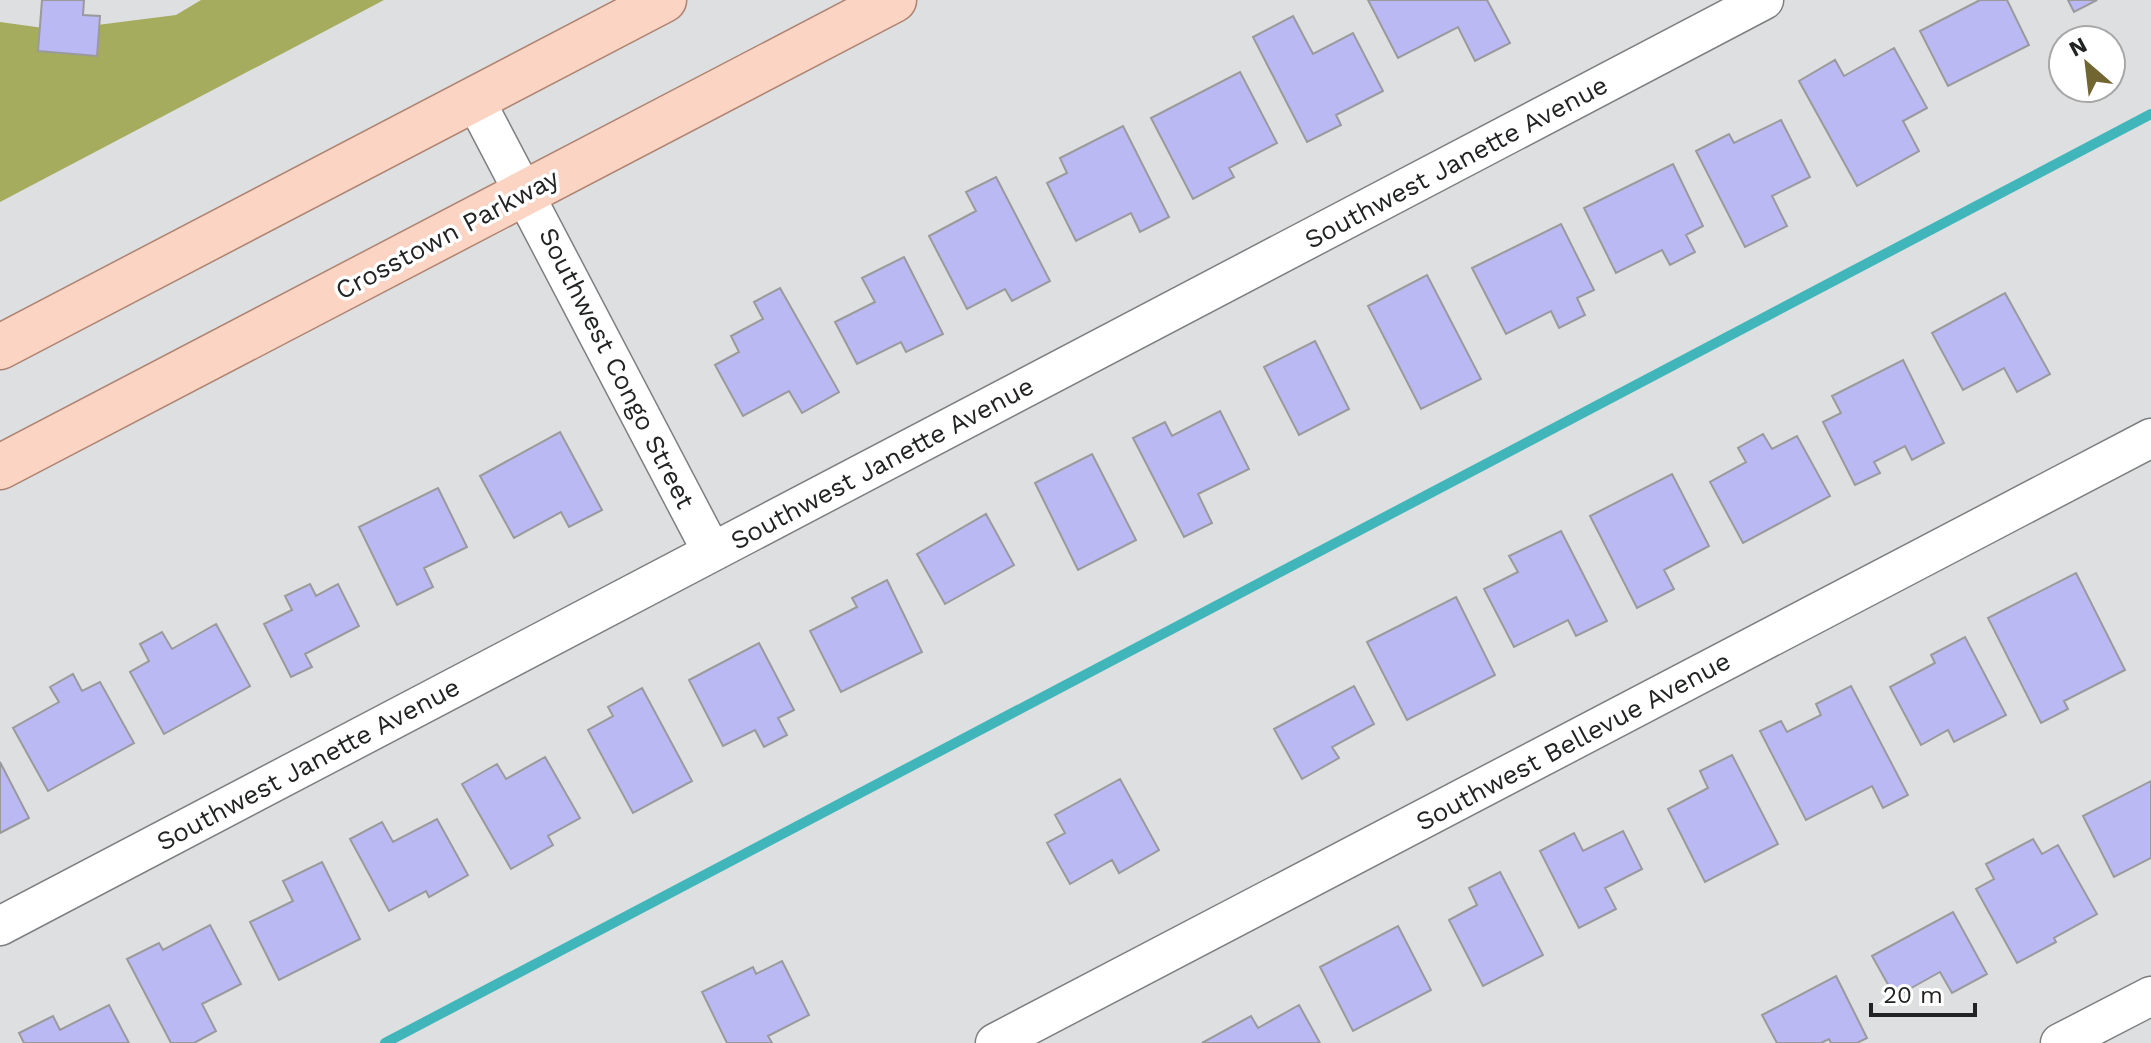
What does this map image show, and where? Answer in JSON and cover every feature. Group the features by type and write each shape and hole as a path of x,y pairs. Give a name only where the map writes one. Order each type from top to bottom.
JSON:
{"main road":[{"path":"0,347 664,0"},
{"name":"Crosstown Parkway","path":"0,467 894,0"}],"street":[{"name":"Southwest Janette Avenue","path":"0,926 1764,0"},
{"name":"Southwest Congo Street","path":"475,100 527,193 712,552"},
{"name":"Southwest Bellevue Avenue","path":"995,1043 2151,438"},
{"path":"2060,1043 2151,996"}],"green space":[{"path":"201,0 384,0 0,202 0,22 58,30 176,15"}],"building":[{"path":"42,0 84,0 83,15 100,16 97,56 38,51"},
{"path":"1368,0 1487,0 1510,43 1475,61 1458,27 1398,58"},
{"path":"1980,0 2007,0 2029,45 1948,86 1920,31"},
{"path":"2068,0 2097,0 2074,12"},
{"path":"1293,16 1313,54 1353,33 1383,91 1336,115 1341,125 1307,142 1253,37"},
{"path":"1894,48 1927,108 1903,121 1919,151 1857,186 1799,81 1835,60 1844,76"},
{"path":"1240,72 1277,143 1229,168 1234,177 1193,199 1151,118"},
{"path":"1781,120 1810,177 1772,196 1787,226 1745,247 1696,151 1729,134 1734,143"},
{"path":"1123,126 1169,217 1140,232 1131,213 1076,241 1047,183 1067,173 1060,158"},
{"path":"1673,164 1703,226 1686,235 1695,252 1670,265 1662,250 1616,273 1584,208"},
{"path":"996,177 1050,281 1012,301 1005,289 967,309 929,236 976,211 966,192"},
{"path":"1561,224 1594,290 1577,298 1585,315 1559,328 1551,311 1506,334 1472,268"},
{"path":"904,257 943,334 906,352 901,342 857,364 835,322 875,302 862,278"},
{"path":"1427,275 1481,379 1421,409 1368,306"},
{"path":"780,288 839,392 802,413 789,391 743,416 715,365 739,352 731,336 763,319 754,302"},
{"path":"2005,293 2050,374 2017,392 2004,368 1963,390 1932,333"},
{"path":"1315,341 1349,409 1299,435 1264,367"},
{"path":"1903,360 1944,443 1912,460 1905,446 1874,462 1880,473 1855,485 1823,422 1841,413 1832,396"},
{"path":"1220,411 1249,469 1198,494 1212,523 1184,537 1133,438 1165,422 1172,436"},
{"path":"560,432 602,510 569,527 561,512 514,538 480,476"},
{"path":"1763,434 1772,449 1797,436 1830,496 1743,543 1710,482 1746,462 1738,448"},
{"path":"1092,454 1136,540 1078,570 1035,483"},
{"path":"1672,474 1709,546 1664,570 1674,589 1637,608 1590,516"},
{"path":"438,488 467,547 424,568 433,587 397,605 359,527"},
{"path":"986,514 1014,565 945,604 917,554"},
{"path":"1561,531 1607,621 1576,636 1568,620 1514,647 1484,589 1518,572 1509,556"},
{"path":"2076,573 2125,670 2064,701 2068,709 2041,723 1988,618"},
{"path":"887,580 922,652 841,692 810,631 857,607 852,598"},
{"path":"310,584 316,596 338,584 359,626 305,654 312,667 291,677 264,624 292,610 285,596"},
{"path":"1456,597 1495,675 1407,720 1367,642"},
{"path":"216,624 250,686 164,734 130,672 149,661 140,644 162,632 172,649"},
{"path":"1965,637 2006,715 1954,742 1948,730 1921,745 1890,687 1935,663 1931,655"},
{"path":"759,643 794,710 778,718 787,735 764,747 755,730 723,746 689,680"},
{"path":"73,674 82,691 100,682 134,743 48,791 13,728 59,702 50,687"},
{"path":"1354,686 1374,724 1332,747 1339,758 1302,779 1274,729"},
{"path":"1851,686 1908,795 1883,808 1872,786 1806,820 1760,731 1781,721 1787,732 1821,715 1816,704"},
{"path":"642,688 692,781 633,813 588,730 613,716 608,707"},
{"path":"1732,755 1778,844 1705,882 1668,809 1708,788 1700,771"},
{"path":"545,757 580,818 548,836 553,845 511,869 462,784 497,764 506,779"},
{"path":"0,762 29,818 0,833"},
{"path":"1120,779 1159,850 1119,873 1112,860 1070,884 1047,843 1065,833 1055,815"},
{"path":"2151,781 2151,858 2114,877 2083,816"},
{"path":"437,819 468,875 429,897 426,891 389,911 350,839 382,822 393,842"},
{"path":"1623,831 1642,869 1605,888 1616,909 1579,928 1540,851 1574,833 1583,851"},
{"path":"2033,839 2042,854 2058,845 2097,914 2054,938 2056,942 2017,963 1976,889 1994,879 1986,864"},
{"path":"322,862 360,939 279,980 250,922 293,901 283,881"},
{"path":"1500,872 1543,955 1483,986 1449,920 1477,905 1469,888"},
{"path":"1953,912 1987,974 1952,993 1940,972 1895,997 1872,956"},
{"path":"210,925 241,984 202,1004 216,1031 194,1043 171,1043 127,959 159,943 163,950"},
{"path":"1398,926 1431,990 1353,1031 1320,967"},
{"path":"782,961 809,1015 768,1036 772,1043 727,1043 702,992 753,967 756,974"},
{"path":"1836,976 1867,1038 1857,1043 1831,1043 1829,1039 1821,1043 1777,1043 1762,1015"},
{"path":"109,1005 129,1043 24,1043 19,1033 53,1016 60,1030"},
{"path":"1299,1005 1320,1043 1202,1043 1251,1016 1258,1028"}],"waterway":[{"path":"385,1043 2151,114"}]}
